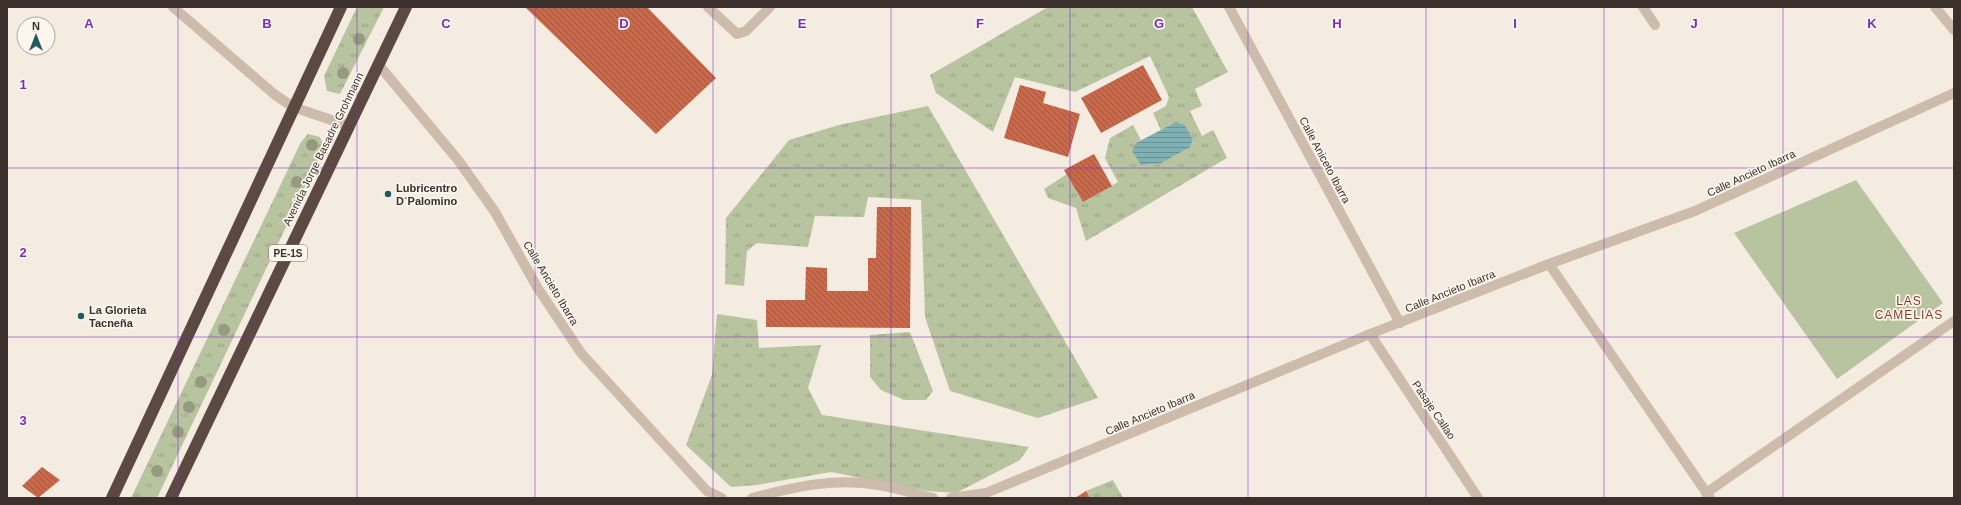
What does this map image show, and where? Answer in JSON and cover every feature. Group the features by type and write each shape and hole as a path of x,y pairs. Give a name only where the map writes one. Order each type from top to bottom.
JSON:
{"highway":[{"path":"112,498 293,107 341,7"},
{"name":"Avenida Jorge Basadre Grohmann","path":"171,498 406,7"}],"street":[{"path":"173,7 274,94 293,107 349,126"},
{"path":"708,7 737,34 746,31 770,7"},
{"name":"Calle Aniceto Ibarra","path":"1229,7 1400,324"},
{"path":"1643,7 1655,25"},
{"path":"1935,7 1954,30"},
{"name":"Calle Ancieto Ibarra","path":"378,64 458,160 495,212 537,287 581,353 707,491 722,498"},
{"name":"Calle Ancieto Ibarra","path":"951,498 986,493 1370,334 1400,324 1549,264 1695,211 1954,93"},
{"path":"1549,264 1708,496 1954,321"},
{"name":"Pasaje Callao","path":"1370,334 1478,498"},
{"path":"752,498 803,486 823,483 849,482 879,485 933,498"}],"green space":[{"path":"357,7 384,7 340,94 327,91 324,76"},
{"path":"1048,7 1192,7 1228,72 1195,89 1202,106 1190,111 1202,136 1213,130 1227,158 1086,241 1076,208 1048,198 1044,189 1067,174 1083,202 1118,182 1105,158 1110,138 1133,125 1141,140 1136,143 1190,147 1193,139 1185,125 1176,122 1161,130 1153,113 1166,106 1169,97 1150,56 1075,92 1015,77 993,132 936,93 930,75"},
{"path":"928,106 1098,398 1038,418 950,391 925,317 921,200 868,197 864,217 815,216 808,247 757,243 747,251 744,286 725,284 726,218 789,140 839,125"},
{"path":"308,134 320,137 324,147 157,498 131,498 301,142"},
{"path":"1856,180 1943,303 1837,379 1734,233"},
{"path":"717,314 757,320 759,348 821,345 808,388 822,415 1029,447 1020,460 956,493 928,491 831,472 757,485 731,487 686,445 712,375"},
{"path":"910,332 933,391 926,400 904,400 881,390 870,377 870,335"},
{"path":"1113,480 1123,498 1090,498 1086,491"}],"water":[{"path":"1176,122 1185,125 1193,139 1190,147 1161,163 1141,165 1132,151 1136,143"}],"building":[{"path":"525,7 647,7 716,78 656,134"},
{"path":"1143,65 1162,100 1101,133 1081,98"},
{"path":"1020,85 1046,92 1043,103 1080,114 1068,157 1004,138"},
{"path":"1094,154 1112,186 1083,202 1064,170"},
{"path":"877,207 911,207 910,328 766,327 766,300 805,300 806,267 827,268 827,291 868,291 868,258 876,258"},
{"path":"42,467 60,480 38,498 22,486"},
{"path":"1086,491 1090,498 1075,498"}],"place":[{"name":"Lubricentro D´Palomino","path":"388,194"},
{"name":"La Glorieta Tacneña","path":"81,316"}],"district":[{"name":"LAS CAMELIAS","path":"1909,308"}]}
